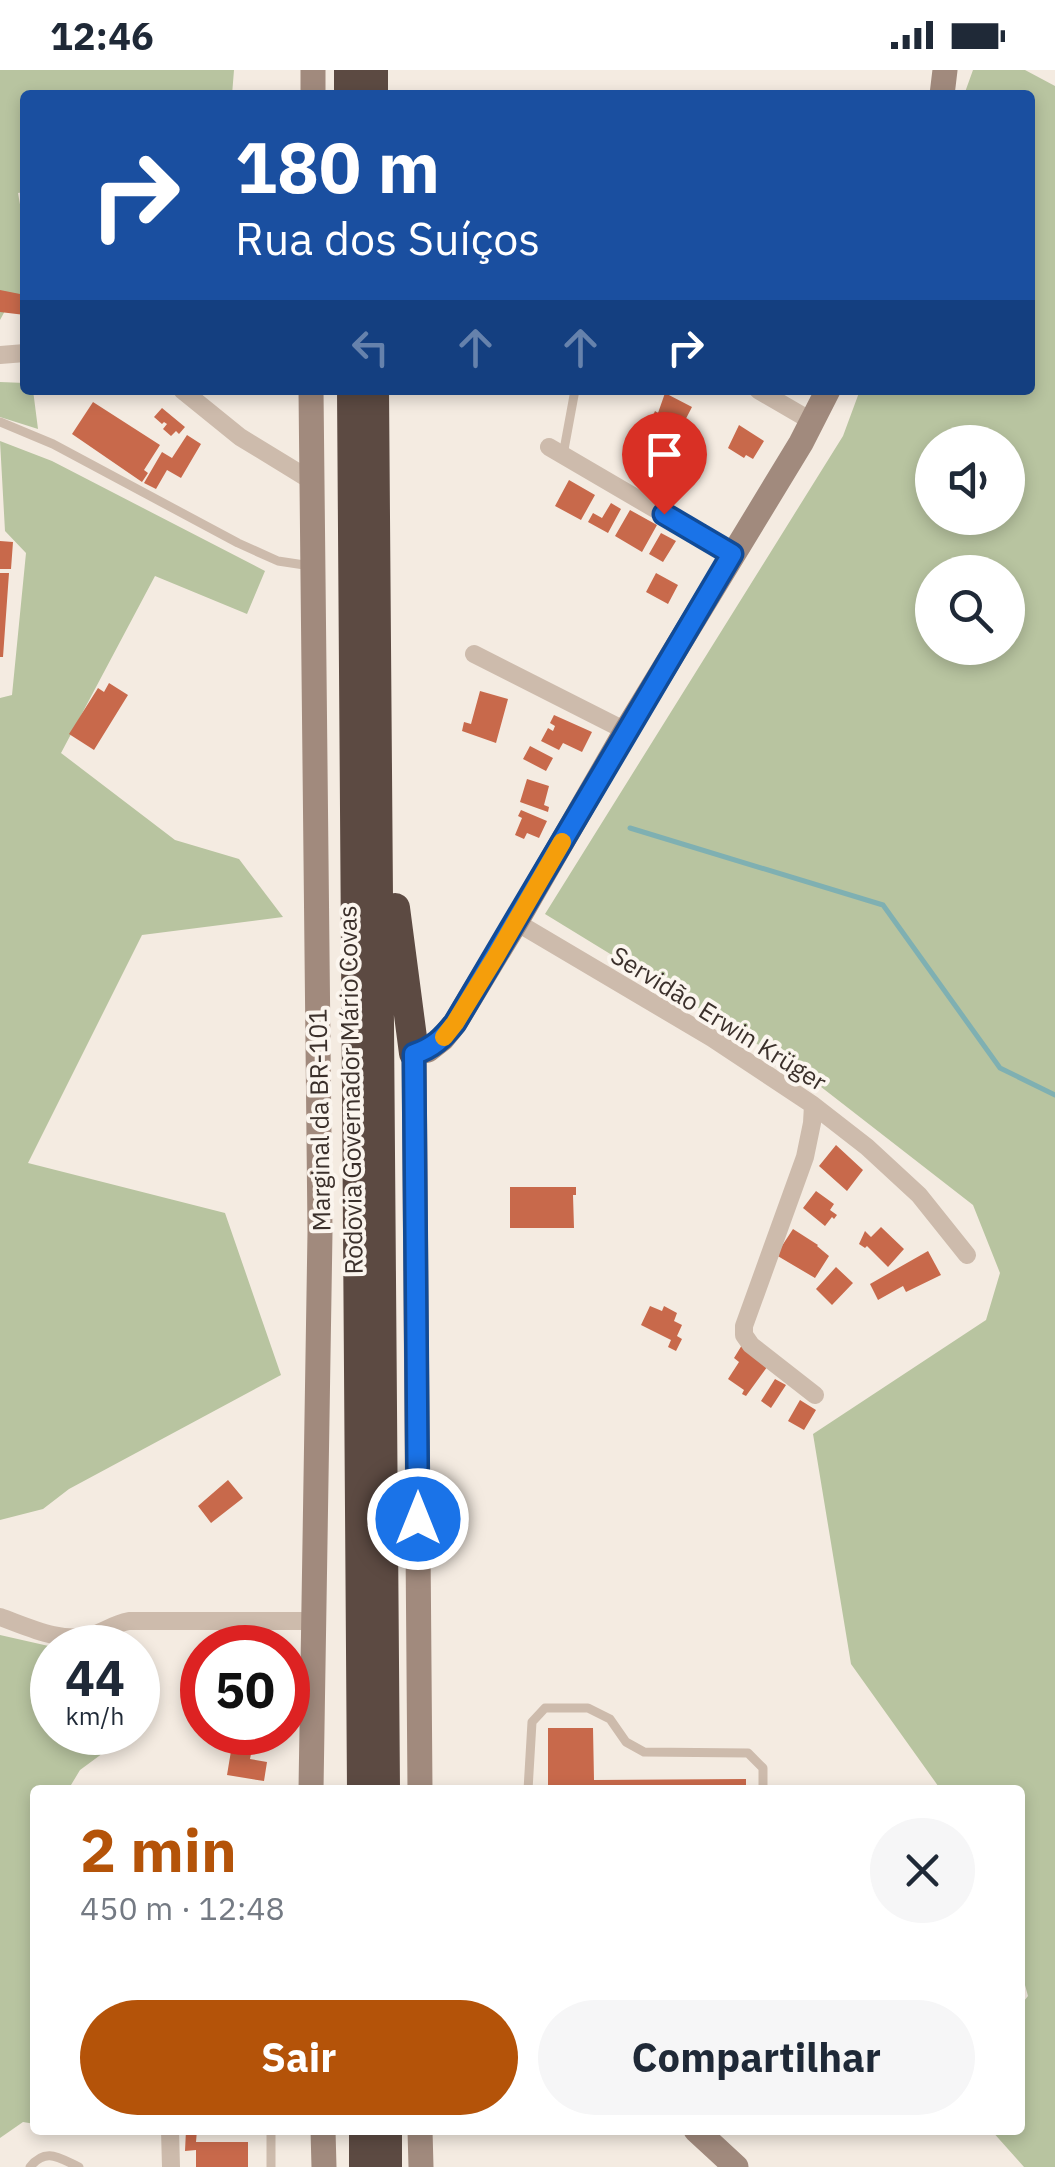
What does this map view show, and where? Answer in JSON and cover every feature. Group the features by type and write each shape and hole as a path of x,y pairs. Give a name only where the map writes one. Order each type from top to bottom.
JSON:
{"highway":[{"name":"Rodovia Governador Mário Covas","path":"352,395 362,1785"},
{"name":"Rodovia Governador Mário Covas","path":"374,395 385,1785"},
{"path":"377,769 414,1054"},
{"path":"364,2135 364,2167"},
{"path":"387,2135 387,2167"}],"main road":[{"name":"Marginal da BR-101","path":"311,395 320,1232 311,1785"},
{"path":"420,1785 414,1054 428,1050 455,1023 826,395"},
{"path":"323,2135 324,2167"},
{"path":"420,2135 420,2167"},
{"path":"701,2135 736,2167"}],"street":[{"path":"188,395 240,436 312,481"},
{"path":"767,395 813,422"},
{"path":"556,451 732,554"},
{"path":"474,654 626,731"},
{"name":"Servidão Erwin Krüger","path":"516,922 724,1045 812,1105 919,1194 967,1255"},
{"path":"812,1105 804,1158 744,1335 750,1346 815,1395"},
{"path":"0,1616 48,1634 73,1636 92,1635 112,1624 130,1621 312,1621"},
{"path":"170,2135 171,2167"}],"lane":[{"path":"556,451 573,395"},
{"path":"0,422 52,444 238,543 278,561 314,567"},
{"path":"528,1785 532,1722 545,1708 588,1708 610,1719 626,1742 644,1752 748,1753 763,1768 763,1785"},
{"path":"271,2167 272,2135"},
{"path":"30,2167 44,2155 78,2167"}],"green space":[{"path":"0,70 234,70 232,90 20,90 20,308 6,309 0,320"},
{"path":"973,70 1025,70 1055,86 1055,2167 1024,2167 995,2135 1025,2135 1025,1785 937,1785 851,1664 813,1434 986,1320 1000,1273 973,1205 798,1069 545,914 843,436 858,395 1035,395 1035,90 966,90"},
{"path":"0,382 20,383 20,395 34,395 38,429 0,417"},
{"path":"0,441 52,461 265,571 247,614 155,576 61,753 175,840 239,859 283,917 142,935 28,1163 225,1213 281,1375 69,1489 43,1509 0,1520 0,698 12,695 26,553 5,531"},
{"path":"0,1635 30,1642 30,1755 100,1755 80,1770 71,1785 30,1785 30,2123 23,2122 0,2138"}],"building":[{"path":"0,290 20,294 20,314 0,312"},
{"path":"664,395 692,407 678,434 651,420 655,411 658,413"},
{"path":"93,402 160,445 144,470 148,473 142,482 72,434"},
{"path":"162,408 185,427 179,434 176,431 171,436 163,429 167,424 154,417"},
{"path":"739,425 764,441 753,459 728,448"},
{"path":"187,435 201,444 181,478 167,470 156,489 144,483 162,452 172,458"},
{"path":"569,480 595,495 581,520 555,506"},
{"path":"611,503 621,509 608,533 588,522 593,513 602,518"},
{"path":"630,510 657,525 642,552 615,536"},
{"path":"661,533 676,541 663,562 649,554"},
{"path":"0,541 13,542 11,569 0,569"},
{"path":"0,573 9,573 3,657 0,657"},
{"path":"656,573 678,585 668,604 646,592"},
{"path":"109,683 128,695 94,750 69,734 98,688 104,692"},
{"path":"480,691 508,699 496,743 462,731 464,722 471,724"},
{"path":"554,715 592,732 582,752 563,743 559,750 541,741 548,728 553,731 555,726 550,723"},
{"path":"530,746 553,758 546,771 523,759"},
{"path":"527,779 549,786 544,805 549,807 548,812 520,802"},
{"path":"521,810 547,821 539,838 527,833 524,839 515,835"},
{"path":"836,1145 863,1170 847,1191 819,1166"},
{"path":"510,1187 576,1187 574,1228 510,1228"},
{"path":"816,1191 834,1204 830,1210 837,1215 825,1226 803,1208"},
{"path":"881,1227 904,1249 888,1267 867,1246 859,1244 865,1231 871,1237"},
{"path":"793,1229 829,1256 815,1278 776,1255"},
{"path":"928,1251 941,1275 906,1292 903,1286 878,1300 870,1284"},
{"path":"836,1267 853,1283 832,1305 816,1289"},
{"path":"650,1306 662,1311 664,1306 677,1313 674,1321 682,1325 677,1336 682,1339 676,1351 668,1347 671,1340 641,1325"},
{"path":"742,1345 770,1363 746,1396 728,1379 739,1362 734,1358"},
{"path":"775,1379 786,1385 771,1408 761,1401"},
{"path":"800,1400 816,1410 804,1430 788,1421"},
{"path":"228,1480 243,1498 211,1523 198,1506"},
{"path":"548,1728 593,1728 594,1780 746,1779 746,1785 548,1785"},
{"path":"230,1755 251,1755 250,1759 267,1762 264,1781 227,1775"},
{"path":"186,2135 197,2135 196,2142 248,2142 248,2167 196,2167 196,2150 185,2151"}],"waterway":[{"path":"630,828 883,905 1000,1068 1055,1095"}],"slow traffic":[{"path":"444,1037 562,842"}],"route":[{"path":"418,1519 414,1054 428,1050 455,1023 732,554 664,514"}]}
